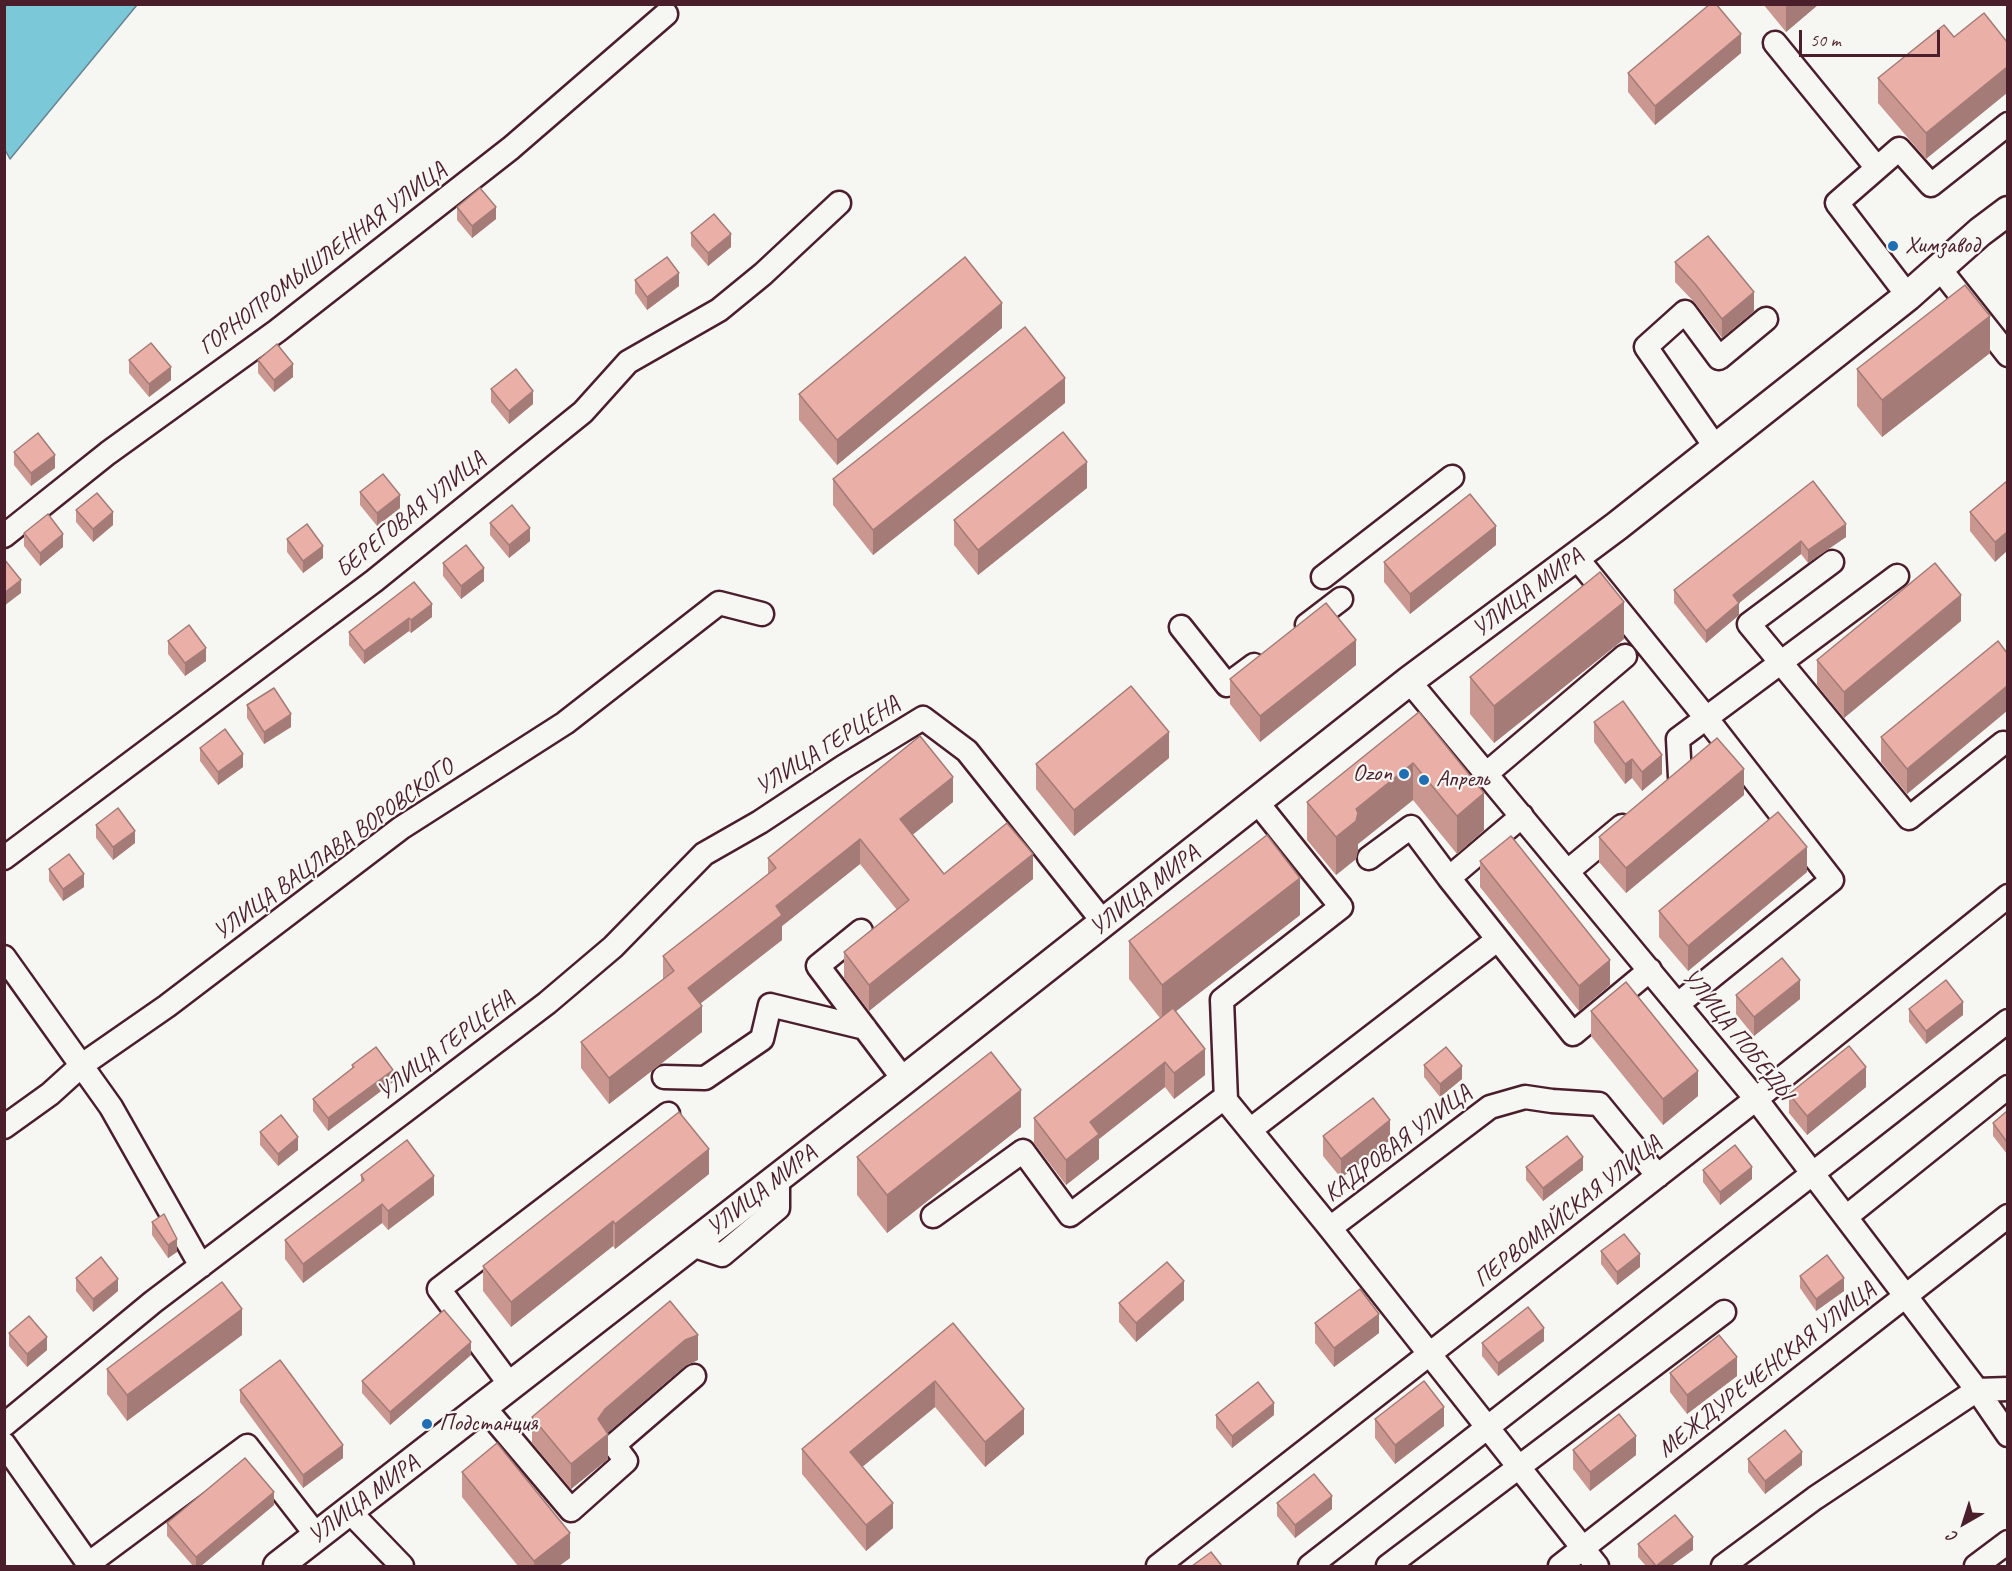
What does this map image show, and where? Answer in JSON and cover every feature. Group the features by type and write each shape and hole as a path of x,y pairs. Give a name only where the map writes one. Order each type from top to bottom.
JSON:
{"main road":[{"name":"УЛИЦА МИРА","path":"278,1566 904,1080 1409,681 1576,557 1716,448 1908,296 2007,211"}],"street":[{"name":"ГОРНОПРОМЫШЛЕННАЯ УЛИЦА","path":"4,536 108,453 277,331 492,163 666,14"},
{"path":"1776,42 1877,168"},
{"path":"1908,296 1837,203 1899,149 1931,185 2007,124"},
{"name":"БЕРЕГОВАЯ УЛИЦА","path":"4,858 374,581 583,412 628,362 719,310 763,274 839,203"},
{"path":"1940,269 2007,355"},
{"path":"1716,448 1646,347 1685,312 1719,358 1766,319"},
{"path":"1323,577 1452,477"},
{"path":"1576,557 1833,880 1678,1004"},
{"path":"1832,562 1749,624 1909,818 2003,743"},
{"path":"1702,758 1671,784 1678,739 1897,576"},
{"path":"1294,635 1341,599"},
{"name":"УЛИЦА ВАЦЛАВА ВОРОВСКОГО","path":"4,1126 50,1094 82,1065 167,1006 401,828 565,723 719,603 762,614"},
{"path":"1181,627 1227,686 1274,650"},
{"path":"1486,774 1625,656"},
{"name":"УЛИЦА ПОБЕДЫ","path":"1409,681 1756,1099 1977,1389 2007,1435"},
{"name":"УЛИЦА ГЕРЦЕНА","path":"4,1425 153,1302 547,1003 613,947 704,854 760,822 923,718 967,751 1104,923"},
{"path":"1257,802 1341,907 1222,1000 1226,1099 1597,1566"},
{"path":"1568,871 1637,813"},
{"path":"1449,878 1522,816"},
{"path":"1369,858 1411,827 1497,940 1573,1034 1650,970"},
{"name":"ПЕРВОМАЙСКАЯ УЛИЦА","path":"1158,1566 1756,1099 2007,896"},
{"path":"861,931 818,966 904,1080"},
{"path":"1250,1130 1497,940"},
{"path":"4,957 111,1107 201,1266"},
{"path":"664,1077 705,1078 762,1039 770,1005 865,1028"},
{"path":"1310,1566 2007,1020"},
{"path":"1846,1217 2007,1087"},
{"name":"КАДРОВАЯ УЛИЦА","path":"1330,1228 1490,1107 1525,1097 1599,1104 1658,1176"},
{"path":"933,1216 1023,1151 1070,1215 1226,1099"},
{"path":"511,1386 440,1289 668,1114"},
{"name":"МЕЖДУРЕЧЕНСКАЯ УЛИЦА","path":"1560,1566 2007,1216"},
{"path":"1388,1566 1724,1312"},
{"path":"484,1407 572,1510 626,1461 614,1445 694,1376"},
{"path":"1723,1566 1815,1498 1977,1389 2007,1389"},
{"path":"4,1444 89,1565 248,1446 317,1536"},
{"path":"350,1512 402,1566"},
{"path":"1976,1566 2007,1542"}],"water":[{"path":"5,4 137,5 10,159 4,148"}],"building":[{"path":"1710,4 1716,4 1741,34 1655,106 1628,73"},
{"path":"1984,13 2007,42 2007,67 1926,133 1878,78 1944,25 1954,37"},
{"path":"480,188 496,207 472,226 457,207"},
{"path":"714,214 731,234 708,253 691,233"},
{"path":"1708,236 1754,292 1722,319 1675,262"},
{"path":"667,257 679,273 647,297 635,280"},
{"path":"965,257 1002,303 837,440 799,394"},
{"path":"1965,285 1990,316 1882,400 1857,369"},
{"path":"1025,327 1065,378 873,530 833,479"},
{"path":"151,343 171,367 149,384 129,360"},
{"path":"277,344 293,364 274,380 258,360"},
{"path":"516,369 533,391 509,411 491,389"},
{"path":"1063,432 1087,462 978,550 954,520"},
{"path":"38,433 55,455 31,473 14,452"},
{"path":"383,474 400,495 377,513 360,492"},
{"path":"1813,481 1846,524 1808,550 1801,541 1733,595 1739,603 1706,631 1674,590"},
{"path":"2007,481 2007,532 1995,542 1970,512"},
{"path":"97,493 113,512 93,529 76,510"},
{"path":"1470,494 1496,526 1410,594 1384,562"},
{"path":"512,505 530,528 509,545 490,523"},
{"path":"48,514 63,534 40,553 24,533"},
{"path":"307,524 323,546 303,561 287,539"},
{"path":"466,545 484,568 461,586 443,563"},
{"path":"4,559 21,580 4,593"},
{"path":"1935,563 1961,595 1844,692 1817,660"},
{"path":"1600,572 1624,602 1494,706 1470,677"},
{"path":"414,582 432,604 364,651 349,632"},
{"path":"1326,603 1356,640 1260,716 1230,679"},
{"path":"189,625 206,648 185,663 168,641"},
{"path":"1998,641 2007,653 2007,686 1907,769 1881,737"},
{"path":"1131,686 1169,732 1074,810 1036,764"},
{"path":"274,688 291,714 264,732 247,705"},
{"path":"1623,701 1662,755 1642,772 1632,759 1625,764 1594,722"},
{"path":"1419,712 1484,793 1457,816 1413,763 1356,809 1358,813 1356,821 1336,837 1307,802"},
{"path":"225,729 243,754 218,772 200,748"},
{"path":"920,736 953,777 900,819 944,874 1007,823 1033,854 869,985 844,952 909,900 860,839 776,906 782,915 688,988 702,1006 609,1078 581,1042 674,971 663,956 776,868 768,858"},
{"path":"1717,738 1744,769 1626,868 1599,837"},
{"path":"118,808 135,831 113,847 96,825"},
{"path":"1778,812 1807,847 1688,946 1659,911"},
{"path":"1267,835 1300,878 1162,985 1129,941"},
{"path":"1511,836 1610,960 1579,986 1480,861"},
{"path":"69,854 84,874 63,889 49,869"},
{"path":"1782,958 1800,980 1754,1017 1736,995"},
{"path":"1946,980 1963,1002 1926,1031 1909,1009"},
{"path":"1626,982 1698,1071 1663,1099 1591,1011"},
{"path":"1173,1008 1205,1049 1174,1073 1165,1062 1090,1122 1099,1134 1066,1160 1034,1118"},
{"path":"1849,1046 1866,1067 1807,1116 1789,1094"},
{"path":"376,1047 393,1070 328,1118 313,1099"},
{"path":"1446,1047 1462,1066 1440,1084 1424,1065"},
{"path":"991,1052 1021,1090 887,1195 857,1157"},
{"path":"1373,1098 1390,1120 1341,1159 1323,1136"},
{"path":"2007,1111 2007,1142 1993,1123"},
{"path":"679,1112 709,1149 615,1224 613,1221 511,1302 483,1266"},
{"path":"281,1115 298,1137 278,1154 260,1132"},
{"path":"1567,1136 1583,1157 1543,1188 1526,1167"},
{"path":"407,1140 434,1176 388,1211 382,1204 303,1264 285,1240 364,1180 361,1175"},
{"path":"1735,1145 1752,1167 1720,1192 1703,1170"},
{"path":"164,1214 177,1239 168,1245 152,1222"},
{"path":"1624,1234 1640,1254 1617,1272 1601,1251"},
{"path":"1827,1255 1844,1278 1816,1299 1800,1276"},
{"path":"101,1257 118,1279 93,1299 76,1278"},
{"path":"1167,1262 1184,1281 1136,1323 1119,1303"},
{"path":"222,1282 242,1309 127,1395 107,1369"},
{"path":"1360,1289 1379,1314 1334,1348 1315,1323"},
{"path":"670,1301 698,1335 685,1340 605,1409 598,1419 608,1434 571,1464 532,1417"},
{"path":"1528,1307 1544,1328 1498,1363 1482,1343"},
{"path":"444,1310 471,1342 390,1412 362,1381"},
{"path":"29,1316 47,1337 27,1354 9,1333"},
{"path":"953,1323 1024,1409 985,1442 935,1381 850,1452 893,1503 866,1525 802,1449"},
{"path":"1719,1335 1737,1357 1687,1395 1670,1373"},
{"path":"280,1360 343,1445 303,1475 240,1390"},
{"path":"1424,1381 1444,1407 1395,1445 1375,1419"},
{"path":"1258,1382 1274,1403 1232,1436 1216,1415"},
{"path":"1619,1414 1636,1436 1590,1472 1573,1450"},
{"path":"1785,1430 1802,1452 1765,1481 1748,1459"},
{"path":"497,1443 570,1533 534,1561 462,1472"},
{"path":"245,1458 274,1492 196,1557 167,1523"},
{"path":"1314,1474 1332,1496 1295,1525 1277,1503"},
{"path":"1675,1515 1693,1537 1656,1566 1638,1544"},
{"path":"1211,1552 1222,1566 1192,1566"}],"place":[{"name":"Химзавод","path":"1893,246"},
{"name":"Ozon","path":"1404,774"},
{"name":"Апрель","path":"1424,780"},
{"name":"Подстанция","path":"427,1424"}]}
